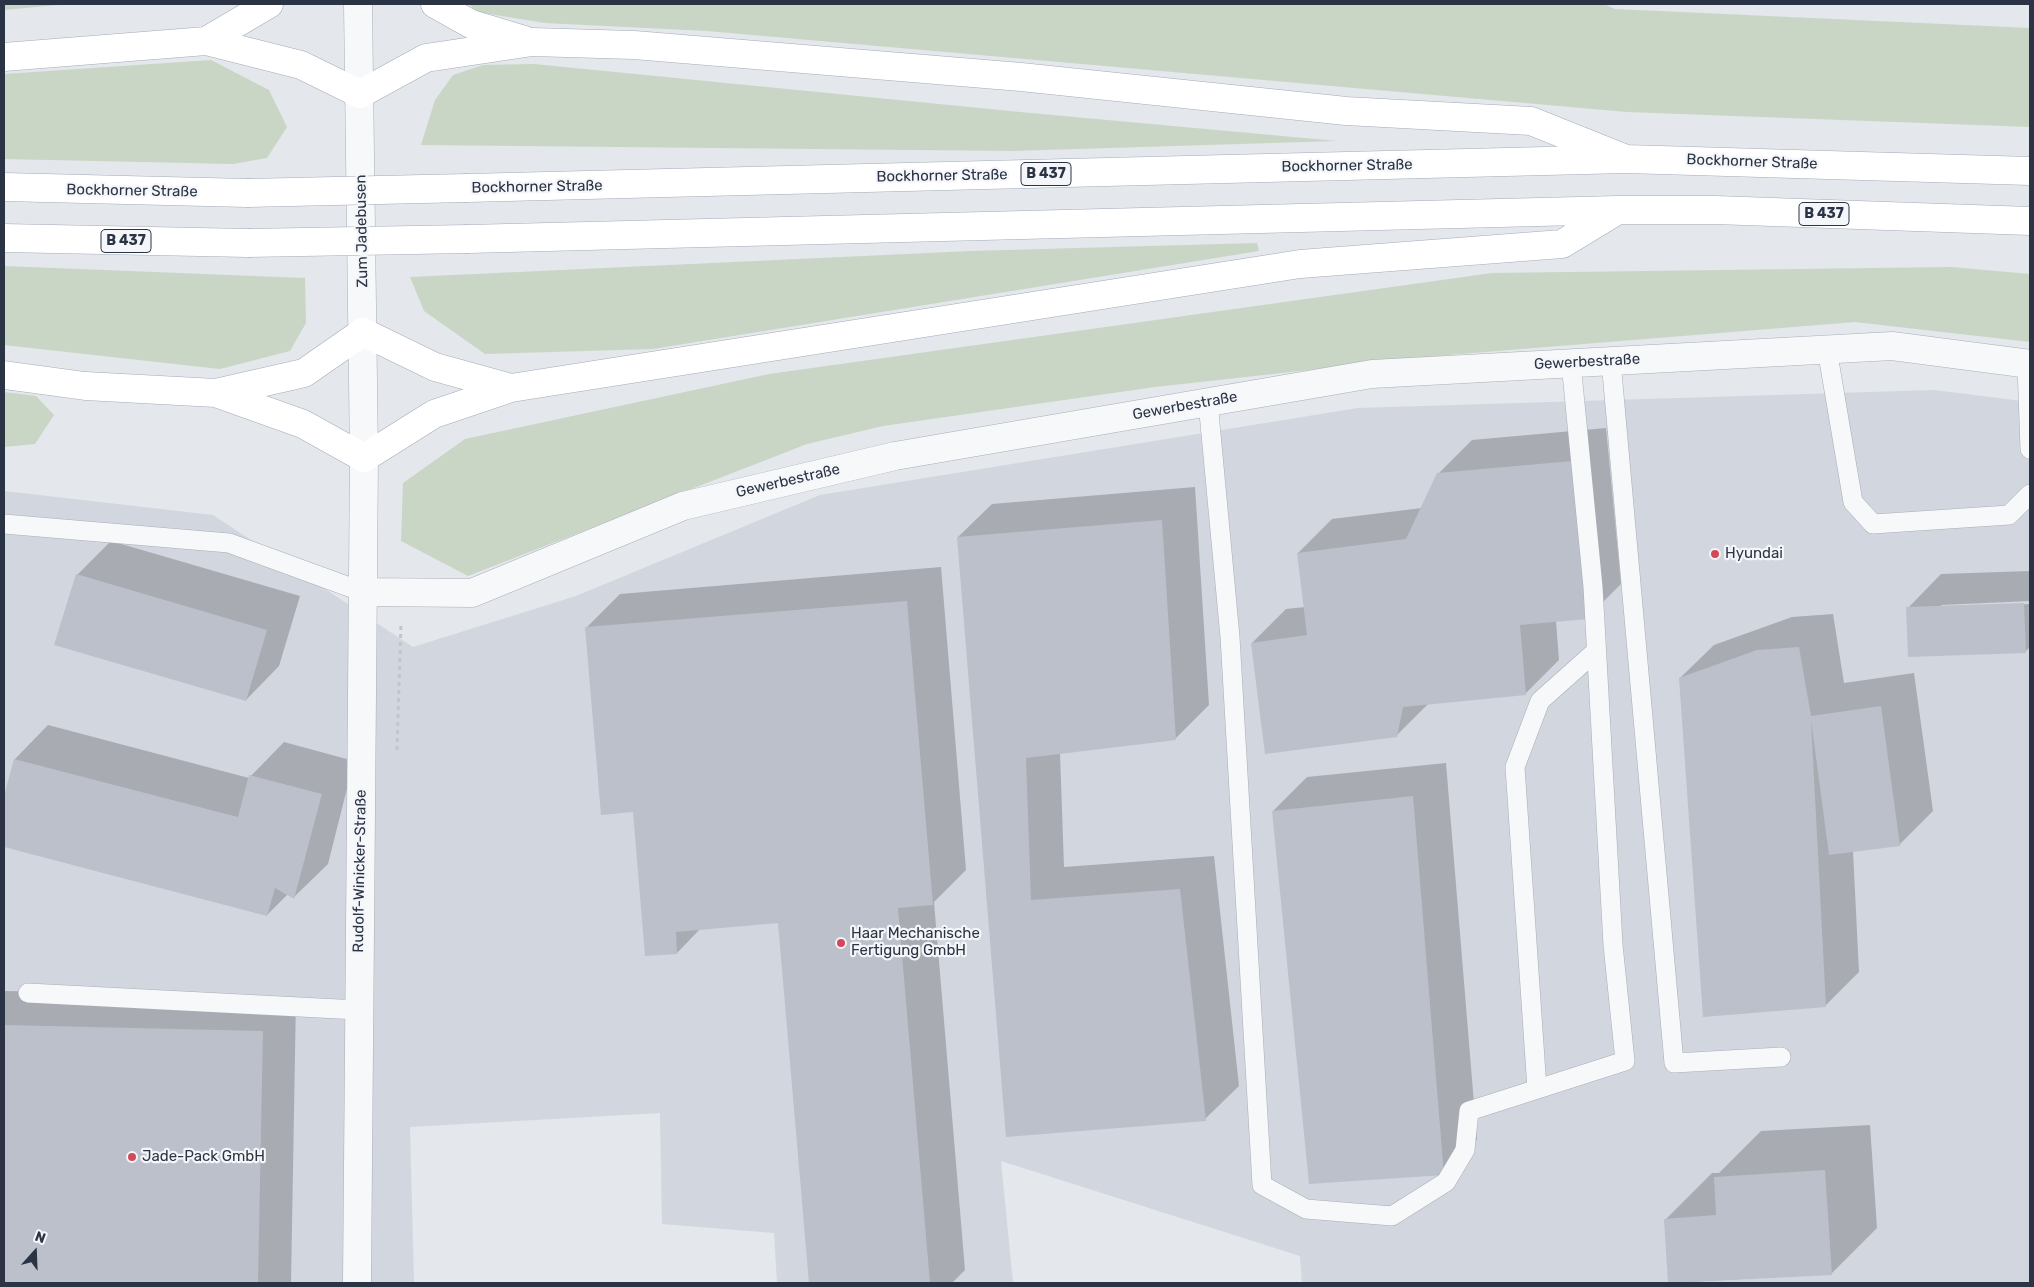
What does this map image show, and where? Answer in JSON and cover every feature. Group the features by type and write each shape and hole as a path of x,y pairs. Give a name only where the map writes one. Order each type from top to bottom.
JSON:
{"main road":[{"path":"206,41 269,4"},
{"path":"435,4 471,24 532,42"},
{"path":"4,57 206,41 301,66 360,94 426,58 532,42 644,46 1022,77 1346,111 1532,121 1626,159"},
{"name":"Bockhorner Straße","path":"4,187 247,194 1626,159 2030,171"},
{"path":"216,393 303,424 364,458 434,414 511,388 1300,264 1562,244 1618,210"},
{"name":"B 437","path":"4,238 248,243 1618,210 1714,210 2030,221"},
{"path":"4,375 86,386 216,393 304,373 363,332 435,367 511,388"}],"street":[{"name":"Zum Jadebusen","path":"358,4 364,458"},
{"name":"Gewerbestraße","path":"363,592 472,593 682,506 895,456 1372,374 1892,346 2029,364"},
{"name":"Rudolf-Winicker-Straße","path":"357,1283 364,458"}],"lane":[{"path":"1828,349 1853,502 1873,524 2009,515 2030,494"},
{"path":"1611,361 1674,1063 1781,1057"},
{"path":"1208,402 1230,637 1262,1185 1306,1209 1392,1216 1446,1182 1465,1150 1469,1110 1625,1060 1612,945 1593,587 1571,363"},
{"path":"2029,364 2030,449"},
{"path":"4,524 229,543 363,592"},
{"path":"1537,1089 1515,767 1540,700 1596,651"},
{"path":"28,993 358,1010"}],"shaded area":[{"path":"1934,390 2030,402 2030,1283 1302,1283 1300,1256 1001,1161 1013,1283 777,1283 774,1233 662,1224 660,1113 410,1127 414,1283 4,1283 4,491 213,515 413,647 576,596 820,495 1358,408"}],"green space":[{"path":"4,4 69,4 4,10"},
{"path":"469,4 1604,4 1615,9 2030,28 2030,127 1627,112 707,31 545,23 477,12"},
{"path":"211,60 269,90 287,127 267,158 233,164 4,159 4,74"},
{"path":"534,64 1337,141 1012,151 421,145 435,100 453,75 483,65"},
{"path":"1257,243 1259,251 653,349 485,354 424,311 410,277 971,251"},
{"path":"4,266 305,278 306,323 290,351 220,369 4,345"},
{"path":"1951,267 2030,274 2030,342 1855,322 1436,356 1155,387 883,426 807,444 468,576 401,541 403,483 465,439 769,374 1492,273"},
{"path":"4,392 36,396 54,415 35,444 4,447"}],"building":[{"path":"1573,461 1588,619 1520,625 1526,695 1403,707 1397,737 1265,754 1251,643 1307,635 1297,553 1406,539 1437,473"},
{"path":"1162,520 1176,740 1026,758 1031,900 1180,889 1206,1121 1006,1137 957,537"},
{"path":"76,574 267,630 246,701 54,645"},
{"name":"Haar Mechanische Fertigung GmbH","path":"907,601 933,905 898,908 930,1283 809,1283 778,923 676,932 677,954 645,956 633,812 601,815 585,627"},
{"path":"2024,603 2026,653 1908,657 1906,607"},
{"path":"1799,647 1811,716 1881,706 1900,846 1829,855 1811,720 1826,1007 1703,1017 1679,678 1757,650"},
{"path":"14,759 238,817 249,775 322,794 294,899 275,888 267,916 4,847 4,796"},
{"path":"1413,796 1444,1175 1309,1184 1272,811"},
{"name":"Jade-Pack GmbH","path":"4,1025 263,1031 258,1283 4,1283"},
{"path":"1825,1170 1832,1275 1668,1283 1664,1219 1716,1215 1714,1177"}],"place":[{"name":"Hyundai","path":"1715,554"},
{"name":"Haar Mechanische Fertigung GmbH","path":"841,943"},
{"name":"Jade-Pack GmbH","path":"132,1157"}]}
